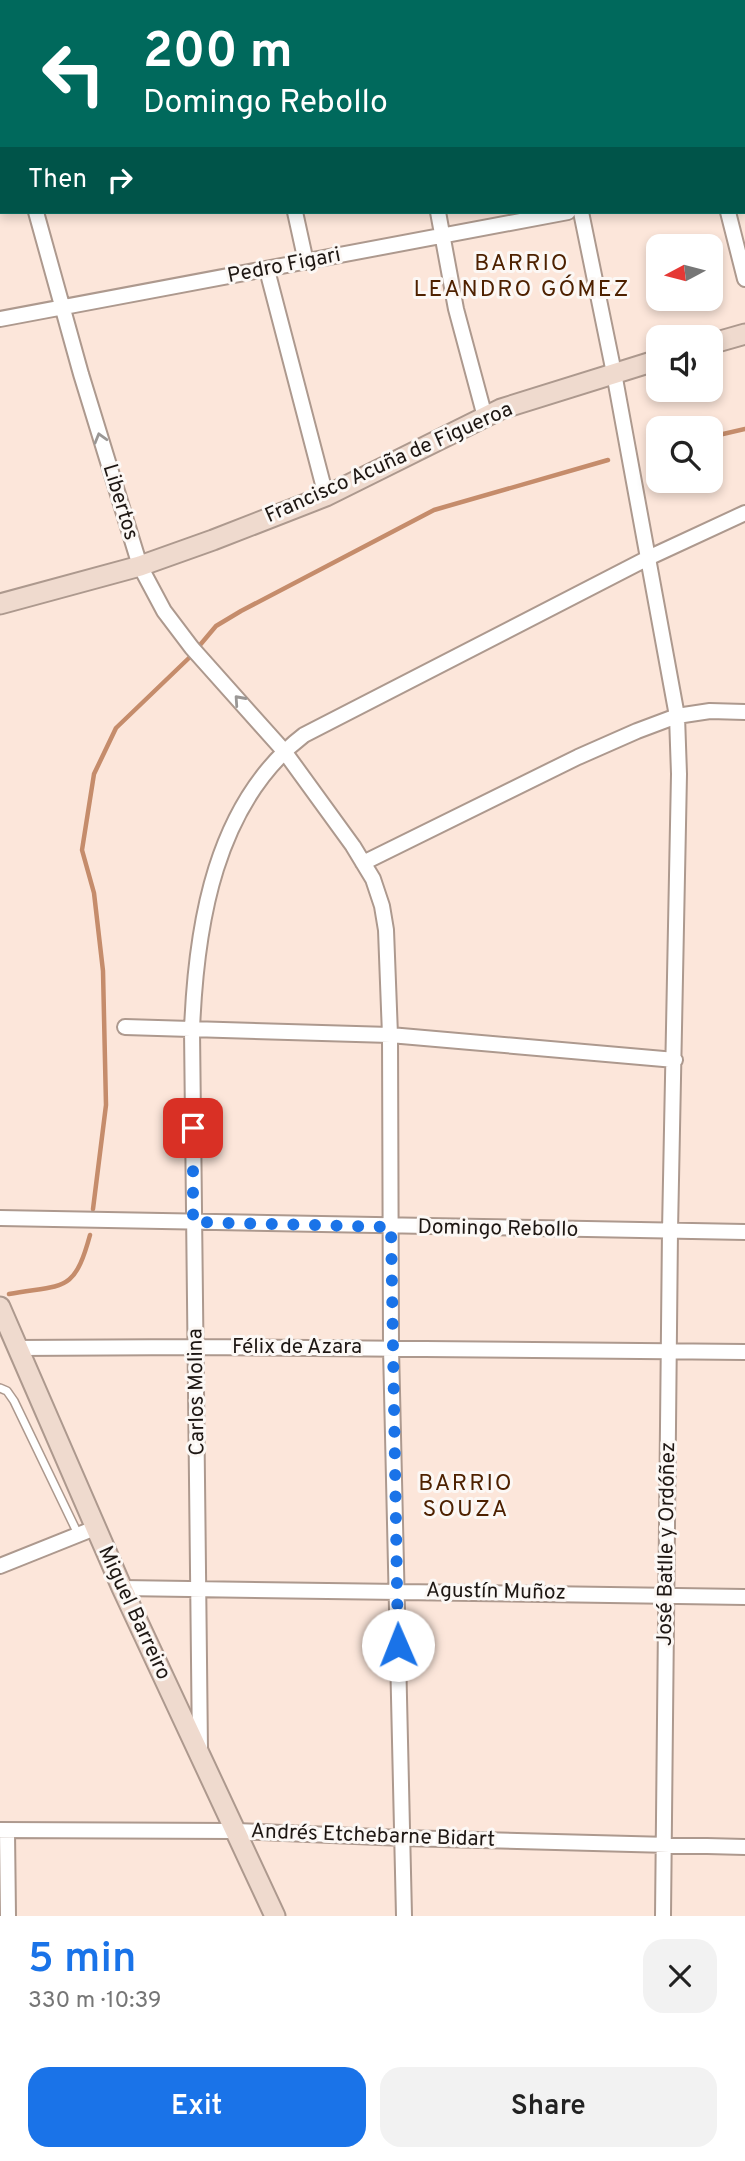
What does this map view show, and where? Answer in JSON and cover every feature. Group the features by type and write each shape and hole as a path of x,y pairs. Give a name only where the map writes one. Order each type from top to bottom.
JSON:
{"street":[{"name":"Libertos","path":"37,214 110,472 140,566 164,611 185,639 284,751 363,863 373,879 382,906 386,930 390,1035 391,1348 404,1916"},
{"path":"295,214 306,262"},
{"path":"438,214 456,309 485,417"},
{"name":"Pedro Figari","path":"0,319 558,214"},
{"name":"José Batlle y Ordóñez","path":"581,214 614,373 677,716 679,774 670,1231 663,1916"},
{"path":"729,214 745,279"},
{"path":"267,270 326,496"},
{"path":"723,340 745,334"},
{"name":"Francisco Acuña de Figueroa","path":"0,604 140,566 326,496 485,417 646,364"},
{"name":"Carlos Molina","path":"200,1755 192,1030 194,974 200,935 228,835 246,801 284,751 304,735 648,558 745,513"},
{"path":"363,863 578,757 677,716 710,711 745,712"},
{"path":"125,1027 390,1035 675,1060"},
{"name":"Domingo Rebollo","path":"0,1218 745,1232"},
{"name":"Miguel Barreiro","path":"0,1307 87,1532 122,1588 275,1916"},
{"name":"Félix de Azara","path":"16,1348 745,1352"},
{"path":"0,1566 87,1532"},
{"name":"Agustín Muñoz","path":"122,1588 745,1597"},
{"path":"4,1830 8,1916"},
{"name":"Andrés Etchebarne Bidart","path":"4,1830 235,1831 745,1847"}],"lane":[{"path":"0,1388 7,1391 14,1401 87,1532"}],"waterway":[{"path":"723,434 745,429"},
{"path":"200,645 216,626 241,611 434,510 608,460"},
{"path":"93,1209 106,1105 103,971 94,893 82,850 94,774 116,728 190,657"},
{"path":"9,1294 64,1283 78,1268 90,1235"}],"district":[{"name":"BARRIO LEANDRO GÓMEZ","path":"522,277"},
{"name":"BARRIO SOUZA","path":"466,1497"}],"route":[{"path":"193,1128 193,1222 391,1227 398,1645"}]}
